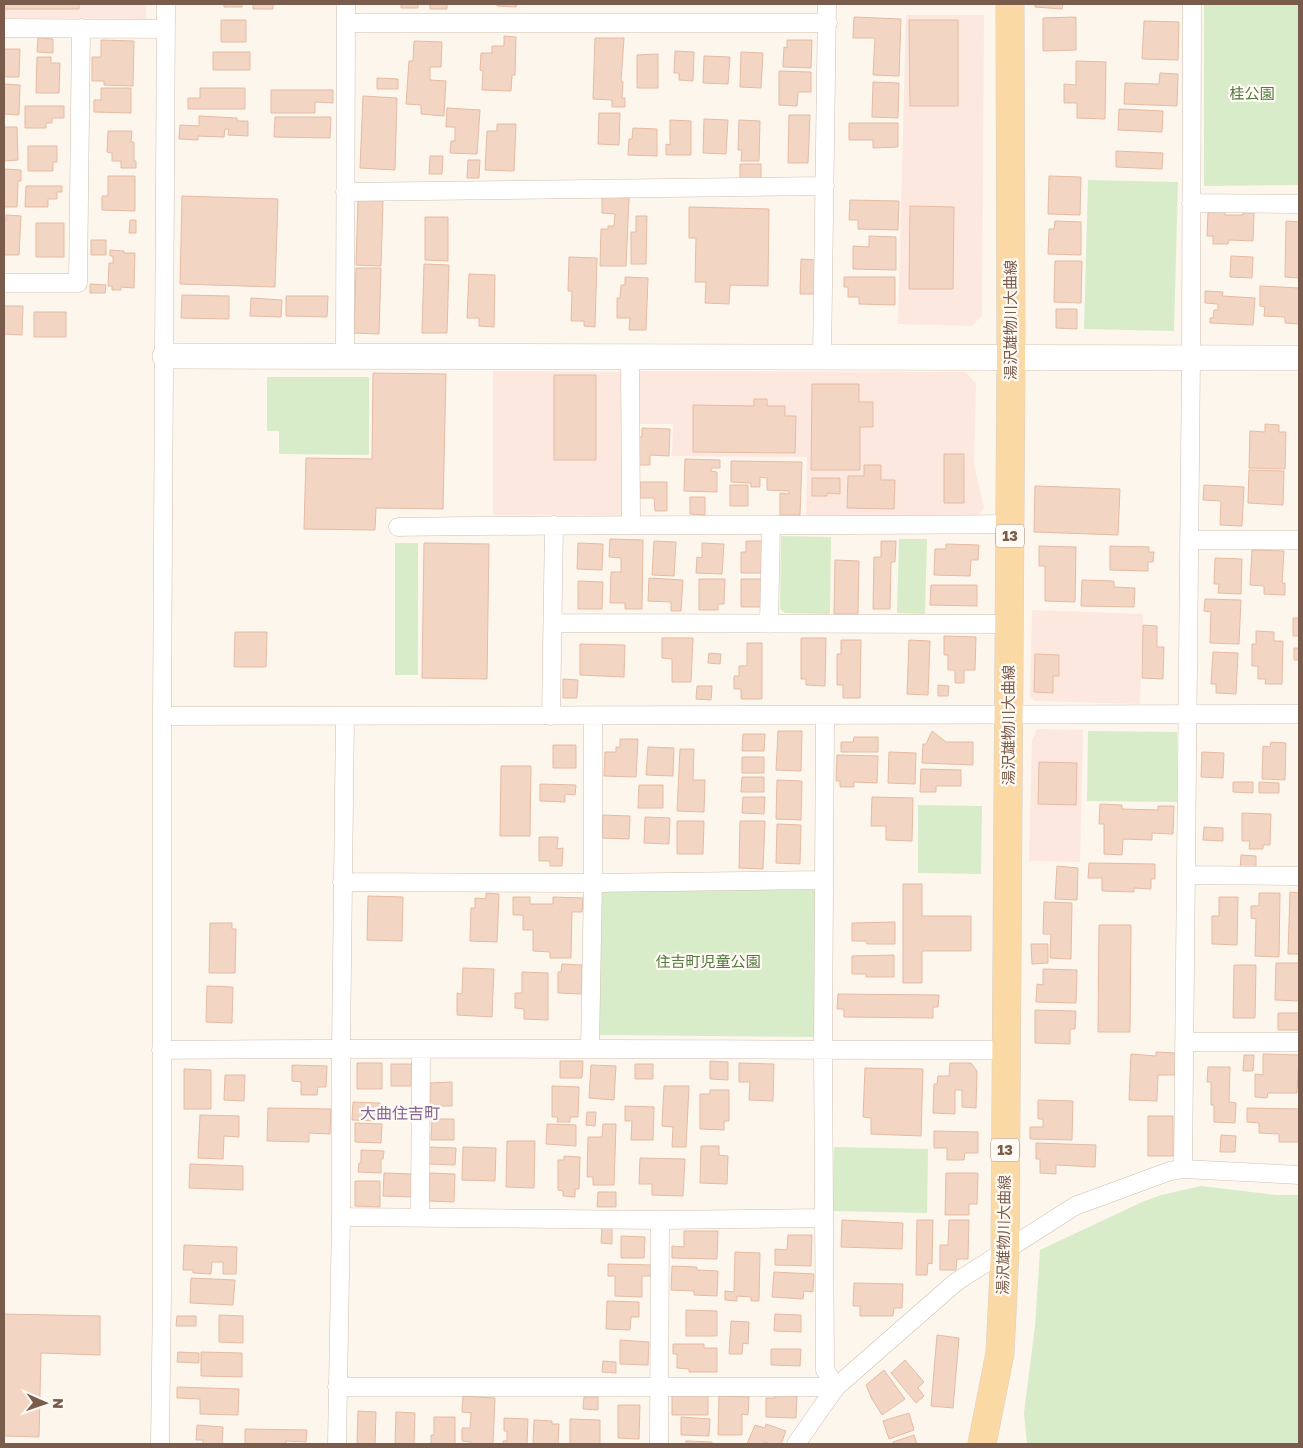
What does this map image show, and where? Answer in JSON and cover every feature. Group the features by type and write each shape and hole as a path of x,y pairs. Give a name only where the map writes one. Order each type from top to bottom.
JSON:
{"main road":[{"name":"湯沢雄物川大曲線","path":"982,1444 1000,1353 1005,1251 1011,356 1010,4"}],"street":[{"path":"160,1444 166,4"},
{"path":"345,357 346,4"},
{"path":"822,358 826,186 827,4"},
{"path":"1183,1169 1191,359 1192,4"},
{"path":"346,23 828,23"},
{"path":"4,28 166,29"},
{"path":"4,283 78,283 81,28"},
{"path":"344,192 826,186"},
{"path":"1192,203 1299,204"},
{"path":"164,356 1299,358"},
{"path":"630,357 631,524"},
{"path":"398,527 631,524 771,526 1010,524"},
{"path":"551,716 554,525"},
{"path":"769,624 771,526"},
{"path":"1189,540 1299,540"},
{"path":"553,623 1009,624"},
{"path":"162,716 1299,714"},
{"path":"337,1444 345,716"},
{"path":"590,1048 593,883 593,716"},
{"path":"825,716 822,1050 824,1370 836,1387"},
{"path":"1186,875 1299,876"},
{"path":"342,882 593,883 824,880"},
{"path":"1184,1042 1299,1042"},
{"path":"161,1050 341,1048 422,1050 590,1048 1006,1050"},
{"path":"420,1217 422,1050"},
{"path":"796,1444 836,1387 956,1282 1075,1206 1170,1170 1183,1169 1299,1175"},
{"path":"341,1216 660,1220 823,1218"},
{"path":"659,1444 660,1220"},
{"path":"337,1387 836,1387"}],"shaded area":[{"path":"4,4 146,4 146,19 4,18"},
{"path":"906,15 984,15 982,315 972,326 898,324"},
{"path":"493,371 624,372 623,516 493,515"},
{"path":"638,371 966,372 976,384 974,465 984,508 976,518 806,515 807,457 672,456 673,424 636,424"},
{"path":"1032,610 1143,614 1140,704 1035,701 1030,696"},
{"path":"1037,729 1083,730 1080,862 1029,861 1032,740"}],"green space":[{"name":"桂公園","path":"1204,4 1299,4 1299,185 1204,186"},
{"path":"1088,180 1178,182 1174,331 1084,329"},
{"path":"267,377 369,377 369,455 279,454 279,431 267,431"},
{"path":"781,536 831,537 830,614 785,613 780,609"},
{"path":"899,539 927,539 925,614 897,613"},
{"path":"395,543 418,543 418,675 395,675"},
{"path":"1088,731 1177,732 1177,802 1087,801"},
{"path":"918,805 982,806 981,874 918,873"},
{"name":"住吉町児童公園","path":"599,888 817,890 816,1037 598,1035"},
{"path":"834,1147 928,1149 927,1213 833,1211"},
{"path":"1201,1186 1276,1195 1299,1195 1299,1444 1027,1444 1024,1413 1035,1326 1040,1250 1142,1202 1161,1195"}],"building":[{"path":"4,4 79,4 79,9 4,9"},
{"path":"224,4 242,4 242,7 224,7"},
{"path":"253,4 273,4 273,9 253,9"},
{"path":"401,4 418,4 418,8 401,8"},
{"path":"430,4 447,4 447,9 430,9"},
{"path":"497,4 517,4 516,7 497,6"},
{"path":"1035,4 1063,4 1062,9 1035,7"},
{"path":"854,17 901,19 899,76 873,75 875,38 853,38"},
{"path":"1076,17 1076,50 1043,51 1043,18"},
{"path":"221,20 246,20 246,42 221,42"},
{"path":"909,20 958,20 958,106 910,106"},
{"path":"1144,21 1179,22 1178,60 1142,59"},
{"path":"504,36 516,37 515,75 512,75 511,91 482,90 483,71 480,70 481,53 492,53 492,46 504,46"},
{"path":"38,38 53,39 53,53 37,52"},
{"path":"595,38 624,38 621,81 623,82 622,98 625,98 625,107 612,107 612,100 593,99"},
{"path":"101,40 134,41 133,86 104,85 104,81 92,81 92,57 101,57"},
{"path":"787,40 812,40 811,68 783,67 784,47 787,48"},
{"path":"414,41 442,42 441,67 430,67 430,80 446,81 444,116 421,114 421,105 406,104 409,61 413,61"},
{"path":"4,49 20,49 19,77 4,77"},
{"path":"675,51 694,52 693,81 679,80 679,73 674,73"},
{"path":"213,52 250,52 250,70 213,70"},
{"path":"741,52 763,53 761,88 740,87"},
{"path":"658,54 658,88 637,88 637,55"},
{"path":"704,56 730,57 728,84 703,83"},
{"path":"37,57 51,57 51,63 60,63 59,93 36,93"},
{"path":"1076,61 1106,62 1105,119 1077,118 1077,103 1064,103 1064,84 1076,85"},
{"path":"779,71 811,72 811,92 798,92 797,106 779,105"},
{"path":"1160,73 1178,74 1177,106 1124,104 1125,83 1159,84"},
{"path":"377,78 398,79 398,89 377,89"},
{"path":"873,82 899,83 898,118 872,117"},
{"path":"4,84 20,85 19,115 4,114"},
{"path":"101,88 131,88 131,113 94,112 94,100 101,100"},
{"path":"200,88 245,88 245,109 188,109 188,98 200,98"},
{"path":"271,90 333,90 333,103 315,102 315,113 271,113"},
{"path":"363,96 397,98 395,170 360,168"},
{"path":"25,106 64,106 64,118 52,118 52,123 46,123 46,128 25,128"},
{"path":"447,108 480,110 477,154 450,153 451,141 455,141 455,127 446,127"},
{"path":"1119,109 1163,111 1162,132 1118,130"},
{"path":"599,113 620,113 619,145 598,144"},
{"path":"789,115 810,115 808,163 788,163"},
{"path":"199,116 237,118 237,121 248,121 248,136 228,135 229,129 225,129 224,137 198,136 198,140 179,139 180,125 199,126"},
{"path":"275,117 331,117 330,138 274,137"},
{"path":"704,119 728,120 726,154 703,153"},
{"path":"670,120 691,121 691,155 666,155 666,144 670,145"},
{"path":"739,120 760,121 759,161 741,161 742,150 738,150"},
{"path":"849,123 898,123 898,147 873,148 873,140 849,140"},
{"path":"497,124 516,124 514,171 485,170 487,131 497,131"},
{"path":"4,127 17,127 18,160 4,161"},
{"path":"633,128 657,129 657,156 628,155 629,139 632,139"},
{"path":"108,131 132,131 131,142 134,142 136,168 121,168 121,161 112,161 112,153 107,152"},
{"path":"28,146 57,146 57,162 53,162 53,171 28,171"},
{"path":"1116,151 1163,153 1162,169 1116,167"},
{"path":"430,156 443,156 442,174 429,174"},
{"path":"468,160 480,160 479,178 467,178"},
{"path":"740,164 761,164 761,180 740,180"},
{"path":"4,169 21,170 21,181 18,181 17,207 4,207"},
{"path":"108,176 135,176 135,211 102,210 102,196 108,196"},
{"path":"1049,176 1081,177 1080,215 1048,214"},
{"path":"26,186 62,186 62,192 57,192 57,199 48,199 48,207 25,207"},
{"path":"182,196 278,199 275,287 180,284"},
{"path":"602,197 629,198 626,266 600,266 601,229 608,229 608,226 614,226 615,214 602,213"},
{"path":"358,200 383,201 381,266 356,265"},
{"path":"850,200 899,201 898,230 858,229 858,220 849,220"},
{"path":"910,206 954,207 953,289 909,289"},
{"path":"689,207 769,209 768,286 730,285 729,304 705,303 706,282 695,282 696,238 689,238"},
{"path":"1208,212 1225,212 1225,215 1254,213 1253,241 1229,240 1228,244 1213,244 1213,236 1207,236"},
{"path":"6,215 21,216 19,255 4,255 4,221 6,221"},
{"path":"636,216 647,216 646,264 631,264 631,232 636,232"},
{"path":"425,217 448,217 448,261 425,260"},
{"path":"130,220 136,220 136,233 129,233"},
{"path":"1055,221 1081,222 1081,255 1048,254 1049,229 1054,229"},
{"path":"1286,221 1299,222 1299,278 1285,277"},
{"path":"36,223 64,223 64,257 36,257"},
{"path":"869,236 896,237 896,270 853,269 853,246 869,247"},
{"path":"91,240 106,240 106,255 91,255"},
{"path":"110,250 135,253 134,288 121,287 121,290 112,290 112,286 108,286 109,263 113,263 113,256 110,256"},
{"path":"1231,256 1253,257 1252,278 1230,277"},
{"path":"569,257 597,258 595,327 584,326 584,321 571,321 572,291 568,291"},
{"path":"801,259 817,260 816,294 800,294"},
{"path":"1055,261 1082,261 1081,303 1054,302"},
{"path":"424,264 449,265 447,333 422,333"},
{"path":"356,268 381,268 379,334 354,333"},
{"path":"469,274 495,275 494,327 479,326 479,318 467,318"},
{"path":"625,277 648,278 646,330 629,330 630,318 617,318 617,298 620,298 621,285 625,285"},
{"path":"844,277 895,277 895,305 859,304 859,297 848,297 848,287 844,287"},
{"path":"90,284 106,285 105,293 90,293"},
{"path":"1260,286 1299,288 1299,324 1285,323 1285,317 1264,316 1265,307 1260,306"},
{"path":"1205,291 1223,292 1222,296 1255,298 1253,325 1210,323 1214,310 1218,310 1218,304 1205,303"},
{"path":"182,295 229,296 229,319 181,318"},
{"path":"286,296 328,296 327,317 286,316"},
{"path":"251,298 282,300 281,317 250,316"},
{"path":"4,306 23,306 22,335 4,334"},
{"path":"1056,309 1077,309 1077,329 1056,328"},
{"path":"34,312 66,312 66,337 34,337"},
{"path":"373,373 446,374 443,509 376,508 375,530 304,529 306,458 372,459"},
{"path":"554,375 596,375 596,460 554,460"},
{"path":"812,384 859,384 859,402 873,402 873,427 860,427 860,470 811,470"},
{"path":"754,399 767,399 767,406 785,406 785,416 796,416 795,453 693,452 693,405 754,406"},
{"path":"1265,424 1279,425 1279,432 1286,432 1285,469 1249,468 1250,431 1265,432"},
{"path":"642,428 670,429 669,456 650,455 650,465 637,465 638,437 642,437"},
{"path":"944,454 964,454 964,503 944,503"},
{"path":"685,459 720,460 720,468 711,468 711,471 717,472 717,492 684,491"},
{"path":"731,461 802,462 800,515 780,515 780,493 789,494 789,491 767,490 767,478 760,477 760,487 751,487 751,483 731,482"},
{"path":"864,465 881,465 881,480 895,480 894,509 847,508 848,476 864,476"},
{"path":"1249,470 1284,471 1283,505 1248,503"},
{"path":"812,478 840,478 840,494 827,493 827,496 812,496"},
{"path":"640,482 667,482 667,511 655,511 654,498 640,498"},
{"path":"730,485 748,485 748,506 730,506"},
{"path":"1204,485 1244,487 1242,526 1220,525 1221,501 1203,500"},
{"path":"1035,486 1120,489 1118,535 1034,532"},
{"path":"690,497 705,497 705,515 690,514"},
{"path":"610,539 643,540 642,609 625,609 625,603 610,603 611,572 621,572 621,558 609,557"},
{"path":"654,541 676,542 674,576 652,575"},
{"path":"746,541 764,541 764,573 741,573 741,552 746,552"},
{"path":"881,541 896,541 895,562 891,562 890,609 873,609 874,557 881,557"},
{"path":"424,543 489,544 487,679 422,678"},
{"path":"578,543 603,544 602,570 577,569"},
{"path":"702,543 724,544 722,574 696,573 697,557 702,558"},
{"path":"946,544 979,545 978,560 971,560 970,576 934,575 935,549 946,549"},
{"path":"1039,546 1076,547 1075,602 1045,601 1045,566 1039,566"},
{"path":"1110,546 1149,547 1149,552 1154,552 1153,562 1148,562 1148,571 1110,570"},
{"path":"1252,550 1284,551 1282,583 1285,583 1285,595 1264,594 1264,586 1250,585"},
{"path":"1215,558 1242,559 1241,594 1218,593 1219,584 1214,584"},
{"path":"835,560 859,561 858,614 834,614"},
{"path":"649,578 683,580 681,611 671,611 671,602 648,601"},
{"path":"699,579 725,579 724,604 718,604 718,610 699,610"},
{"path":"741,579 763,579 763,607 741,607"},
{"path":"1082,580 1114,581 1114,587 1135,588 1134,607 1081,606"},
{"path":"578,581 603,582 602,609 578,609"},
{"path":"931,585 977,585 977,606 930,605"},
{"path":"1205,599 1241,600 1239,644 1210,643 1211,612 1204,611"},
{"path":"1293,618 1299,618 1299,636 1293,636"},
{"path":"1143,625 1157,626 1157,647 1164,647 1163,679 1142,678"},
{"path":"1256,631 1274,632 1274,641 1283,641 1282,684 1265,684 1266,679 1258,679 1258,666 1252,666 1252,644 1256,644"},
{"path":"235,632 267,632 266,667 234,667"},
{"path":"944,636 976,637 975,670 964,670 964,683 955,683 955,670 948,670 948,655 944,655"},
{"path":"662,638 693,638 691,682 672,682 672,659 662,658"},
{"path":"801,638 826,638 825,686 806,685 806,679 801,679"},
{"path":"841,640 861,640 860,698 843,698 843,685 837,685 837,654 841,654"},
{"path":"909,640 930,641 928,695 907,694"},
{"path":"747,643 762,643 762,699 741,699 741,689 734,689 734,676 739,676 739,666 747,666"},
{"path":"580,644 625,645 624,677 580,675"},
{"path":"1294,648 1299,648 1299,660 1294,660"},
{"path":"1213,652 1238,653 1236,694 1216,693 1216,684 1211,684"},
{"path":"709,653 721,654 720,664 708,663"},
{"path":"1035,654 1059,655 1059,676 1053,676 1053,693 1034,692"},
{"path":"563,679 578,680 577,698 563,698"},
{"path":"938,685 949,686 948,696 938,696"},
{"path":"697,686 712,686 711,700 696,699"},
{"path":"778,731 802,731 801,771 776,770"},
{"path":"932,731 946,742 973,742 973,765 922,763 923,744 926,744"},
{"path":"743,734 765,734 764,751 742,751"},
{"path":"854,737 878,737 878,752 841,752 841,742 853,742"},
{"path":"620,739 638,739 636,777 604,776 605,752 616,752 616,747 620,747"},
{"path":"1271,742 1286,743 1285,780 1262,779 1263,746 1270,747"},
{"path":"553,745 576,745 576,768 553,768"},
{"path":"648,747 674,748 673,776 646,775"},
{"path":"680,749 694,749 693,780 705,780 704,812 677,811"},
{"path":"889,752 916,753 915,784 888,783"},
{"path":"1202,752 1224,753 1223,778 1201,777"},
{"path":"837,755 878,756 877,783 854,782 854,787 840,787 840,781 836,781"},
{"path":"742,757 764,757 764,773 742,773"},
{"path":"1039,762 1077,763 1076,805 1038,804"},
{"path":"501,766 531,766 530,836 500,836"},
{"path":"921,769 961,770 961,786 936,786 936,792 920,792"},
{"path":"742,777 764,777 764,792 741,792"},
{"path":"777,780 802,781 801,820 776,819"},
{"path":"1233,782 1253,782 1253,793 1233,792"},
{"path":"1259,782 1279,783 1279,793 1259,793"},
{"path":"540,784 576,785 575,795 565,794 565,802 540,801"},
{"path":"639,785 663,785 663,808 638,808"},
{"path":"743,797 765,797 764,814 742,813"},
{"path":"872,797 913,798 912,841 886,840 886,826 871,826"},
{"path":"1100,804 1122,805 1122,809 1158,810 1158,806 1174,806 1173,834 1152,833 1152,840 1123,839 1122,855 1104,854 1104,824 1099,824"},
{"path":"1242,813 1271,814 1270,845 1263,845 1263,849 1249,849 1250,841 1242,841"},
{"path":"603,815 630,816 629,839 602,838"},
{"path":"645,817 670,818 669,844 644,843"},
{"path":"677,821 704,821 703,854 677,854"},
{"path":"740,821 765,821 763,869 739,868"},
{"path":"777,824 801,825 800,864 776,863"},
{"path":"1204,827 1223,828 1223,841 1203,840"},
{"path":"539,837 558,837 557,849 563,848 562,866 550,866 550,861 539,861"},
{"path":"1241,855 1256,856 1256,870 1240,869"},
{"path":"1089,863 1155,864 1155,879 1151,879 1151,889 1134,888 1134,892 1102,891 1102,878 1088,878"},
{"path":"1057,866 1078,868 1077,900 1055,899"},
{"path":"903,884 922,884 922,916 971,916 971,951 922,951 922,983 903,983"},
{"path":"1290,892 1299,893 1299,954 1288,954"},
{"path":"486,893 499,894 497,942 470,941 471,908 475,908 475,898 486,899"},
{"path":"1259,893 1280,893 1279,957 1255,956 1256,919 1251,918 1251,906 1259,906"},
{"path":"368,896 403,897 402,941 367,940"},
{"path":"513,897 530,897 530,904 553,904 553,897 583,898 582,912 572,912 571,958 550,958 550,952 533,951 533,930 523,930 523,915 513,915"},
{"path":"1219,897 1238,897 1237,945 1212,944 1212,916 1219,916"},
{"path":"1044,902 1072,903 1071,959 1050,958 1051,934 1043,934"},
{"path":"895,922 895,944 867,944 866,941 852,941 852,923"},
{"path":"210,923 232,923 232,929 236,929 235,973 209,973"},
{"path":"1099,925 1131,925 1130,1032 1098,1032"},
{"path":"1031,944 1048,944 1048,963 1032,964"},
{"path":"894,955 894,977 866,977 866,974 852,974 852,956"},
{"path":"1276,963 1299,963 1299,1001 1275,1000"},
{"path":"562,964 582,965 582,994 558,993 558,972 561,972"},
{"path":"1234,965 1256,965 1255,1018 1233,1018"},
{"path":"463,968 494,969 492,1017 457,1015 457,993 462,994"},
{"path":"1043,969 1077,970 1076,1003 1036,1002 1037,984 1043,985"},
{"path":"522,972 548,973 548,1020 524,1019 524,1009 515,1008 515,993 522,993"},
{"path":"207,986 233,987 232,1023 206,1022"},
{"path":"838,994 939,995 938,1007 933,1007 933,1018 844,1017 844,1009 837,1009"},
{"path":"1035,1010 1076,1011 1075,1029 1070,1029 1070,1044 1035,1043"},
{"path":"1278,1013 1299,1013 1299,1030 1278,1030"},
{"path":"1156,1052 1176,1053 1175,1075 1158,1075 1157,1101 1129,1100 1131,1054 1156,1056"},
{"path":"1263,1054 1299,1055 1297,1093 1268,1093 1267,1098 1255,1097 1255,1074 1263,1075"},
{"path":"1244,1055 1254,1055 1253,1071 1243,1071"},
{"path":"560,1061 583,1061 582,1078 560,1078"},
{"path":"710,1061 728,1062 728,1080 710,1079"},
{"path":"357,1063 382,1063 382,1089 357,1089"},
{"path":"739,1063 774,1064 773,1101 749,1100 750,1082 739,1082"},
{"path":"950,1063 971,1063 977,1071 976,1108 962,1107 962,1090 955,1090 955,1114 933,1113 934,1084 937,1084 938,1076 949,1076"},
{"path":"391,1064 412,1064 411,1086 391,1086"},
{"path":"635,1064 653,1064 653,1079 635,1079"},
{"path":"292,1065 327,1066 326,1087 318,1087 317,1095 301,1095 301,1082 292,1081"},
{"path":"591,1065 616,1066 614,1100 589,1098"},
{"path":"1208,1067 1230,1067 1229,1102 1236,1103 1235,1123 1214,1122 1214,1105 1211,1105 1211,1082 1207,1082"},
{"path":"865,1068 923,1069 921,1136 871,1134 871,1118 863,1117"},
{"path":"184,1069 211,1070 211,1109 184,1109"},
{"path":"225,1075 245,1075 244,1101 224,1100"},
{"path":"452,1082 452,1106 430,1106 430,1083"},
{"path":"552,1086 579,1087 578,1117 570,1117 570,1122 557,1122 558,1117 552,1117"},
{"path":"664,1086 689,1086 686,1147 672,1147 673,1127 662,1126"},
{"path":"710,1090 729,1090 729,1121 724,1121 724,1130 700,1129 700,1094 710,1094"},
{"path":"1038,1100 1073,1101 1072,1140 1030,1139 1030,1127 1043,1127 1043,1119 1038,1119"},
{"path":"353,1102 380,1103 379,1121 352,1120"},
{"path":"625,1106 654,1107 653,1140 631,1140 632,1121 625,1121"},
{"path":"268,1108 331,1109 330,1134 309,1133 309,1142 267,1141"},
{"path":"1247,1108 1299,1109 1299,1142 1279,1142 1279,1134 1259,1133 1259,1123 1247,1122"},
{"path":"587,1112 596,1112 595,1126 586,1125"},
{"path":"200,1115 239,1116 239,1137 224,1136 223,1159 198,1158"},
{"path":"1148,1116 1173,1116 1173,1156 1148,1156"},
{"path":"432,1119 454,1119 454,1140 431,1140"},
{"path":"355,1123 382,1124 381,1143 355,1142"},
{"path":"547,1124 576,1125 576,1146 546,1144"},
{"path":"603,1124 616,1124 614,1185 593,1185 593,1177 587,1177 588,1137 602,1137"},
{"path":"934,1131 978,1132 978,1153 965,1153 964,1160 947,1160 947,1148 934,1148"},
{"path":"1221,1135 1236,1136 1235,1152 1220,1152"},
{"path":"507,1141 535,1141 534,1188 506,1187"},
{"path":"1036,1143 1096,1145 1095,1167 1056,1165 1056,1174 1040,1173 1040,1159 1036,1159"},
{"path":"701,1146 719,1146 719,1155 728,1156 727,1184 700,1183"},
{"path":"429,1147 456,1148 455,1165 428,1164"},
{"path":"463,1147 496,1148 495,1181 462,1180"},
{"path":"361,1150 384,1151 383,1159 381,1159 381,1173 358,1172 359,1163 361,1163"},
{"path":"564,1156 580,1157 579,1189 575,1189 575,1197 563,1196 563,1191 558,1190 558,1160 564,1160"},
{"path":"640,1158 685,1159 683,1196 652,1195 652,1184 639,1184"},
{"path":"190,1164 243,1166 243,1190 189,1188"},
{"path":"384,1173 413,1174 412,1197 383,1196"},
{"path":"430,1173 455,1174 454,1202 429,1201"},
{"path":"946,1173 978,1173 977,1204 969,1204 969,1215 945,1215"},
{"path":"355,1181 380,1181 380,1207 355,1206"},
{"path":"598,1192 616,1192 616,1207 597,1207"},
{"path":"842,1220 903,1223 902,1249 841,1247"},
{"path":"917,1220 933,1220 932,1264 928,1263 927,1275 916,1275"},
{"path":"949,1220 969,1220 968,1259 957,1259 956,1270 940,1270 940,1245 948,1245"},
{"path":"602,1228 612,1228 612,1244 601,1243"},
{"path":"684,1231 718,1231 717,1259 672,1258 672,1246 684,1247"},
{"path":"788,1235 812,1235 811,1266 775,1265 775,1249 787,1250"},
{"path":"621,1236 645,1237 644,1258 621,1258"},
{"path":"184,1245 237,1247 236,1274 223,1274 223,1262 212,1262 211,1274 193,1273 193,1270 183,1270"},
{"path":"735,1252 760,1253 759,1301 751,1301 751,1297 737,1296 737,1301 725,1300 725,1291 734,1292"},
{"path":"608,1264 651,1265 651,1276 642,1276 642,1297 615,1296 615,1276 608,1276"},
{"path":"672,1266 697,1267 697,1270 718,1271 717,1296 694,1295 694,1291 671,1290"},
{"path":"774,1272 814,1274 813,1292 804,1291 803,1299 772,1297"},
{"path":"191,1278 235,1280 233,1305 190,1303"},
{"path":"854,1283 903,1284 902,1308 894,1308 893,1316 860,1316 860,1306 853,1306"},
{"path":"607,1301 639,1302 639,1317 631,1317 630,1330 606,1329"},
{"path":"686,1310 717,1311 717,1336 686,1336"},
{"path":"4,1314 100,1316 100,1355 41,1353 39,1437 4,1436"},
{"path":"775,1314 801,1315 801,1332 774,1331"},
{"path":"219,1315 243,1316 243,1343 219,1342"},
{"path":"177,1316 196,1316 196,1326 176,1326"},
{"path":"731,1321 749,1322 748,1344 743,1343 742,1354 729,1354"},
{"path":"937,1335 959,1338 953,1408 931,1406"},
{"path":"620,1340 649,1342 648,1365 620,1364"},
{"path":"673,1344 704,1344 704,1348 717,1348 717,1372 689,1372 689,1369 677,1368 677,1354 673,1354"},
{"path":"771,1349 801,1349 800,1366 771,1365"},
{"path":"178,1352 199,1353 199,1363 177,1362"},
{"path":"201,1352 242,1353 242,1377 201,1376"},
{"path":"905,1360 924,1382 918,1388 924,1396 916,1403 891,1373"},
{"path":"603,1361 616,1362 616,1373 602,1372"},
{"path":"884,1370 905,1399 882,1415 866,1385"},
{"path":"177,1387 239,1389 238,1415 200,1414 200,1399 177,1398"},
{"path":"672,1394 708,1395 708,1415 672,1415"},
{"path":"775,1395 797,1396 796,1418 766,1417 766,1398 775,1398"},
{"path":"463,1396 495,1398 493,1444 470,1444 471,1442 462,1441 462,1428 470,1428 471,1413 462,1412"},
{"path":"719,1396 749,1397 748,1415 742,1414 742,1435 718,1435"},
{"path":"584,1397 598,1397 598,1410 583,1409"},
{"path":"618,1405 640,1405 639,1439 618,1438"},
{"path":"358,1411 376,1412 375,1444 357,1444"},
{"path":"396,1412 415,1413 414,1444 395,1444"},
{"path":"909,1413 914,1430 889,1439 883,1421"},
{"path":"434,1417 455,1417 455,1444 431,1444 431,1435 434,1435"},
{"path":"681,1417 710,1419 709,1436 681,1435"},
{"path":"504,1418 528,1419 527,1444 503,1444 503,1441 507,1441 507,1431 504,1431"},
{"path":"570,1419 600,1420 600,1444 570,1444"},
{"path":"534,1420 552,1421 552,1424 559,1424 558,1444 533,1444"},
{"path":"766,1424 786,1431 781,1444 764,1442 763,1444 747,1444 755,1425 765,1428"},
{"path":"197,1425 223,1427 222,1444 203,1444 203,1440 196,1440"},
{"path":"245,1429 307,1430 306,1442 286,1441 286,1444 245,1444"},
{"path":"914,1435 917,1444 894,1444 893,1442"},
{"path":"686,1441 712,1442 712,1444 686,1444"}],"district":[{"name":"大曲住吉町","path":"400,1113"}]}
